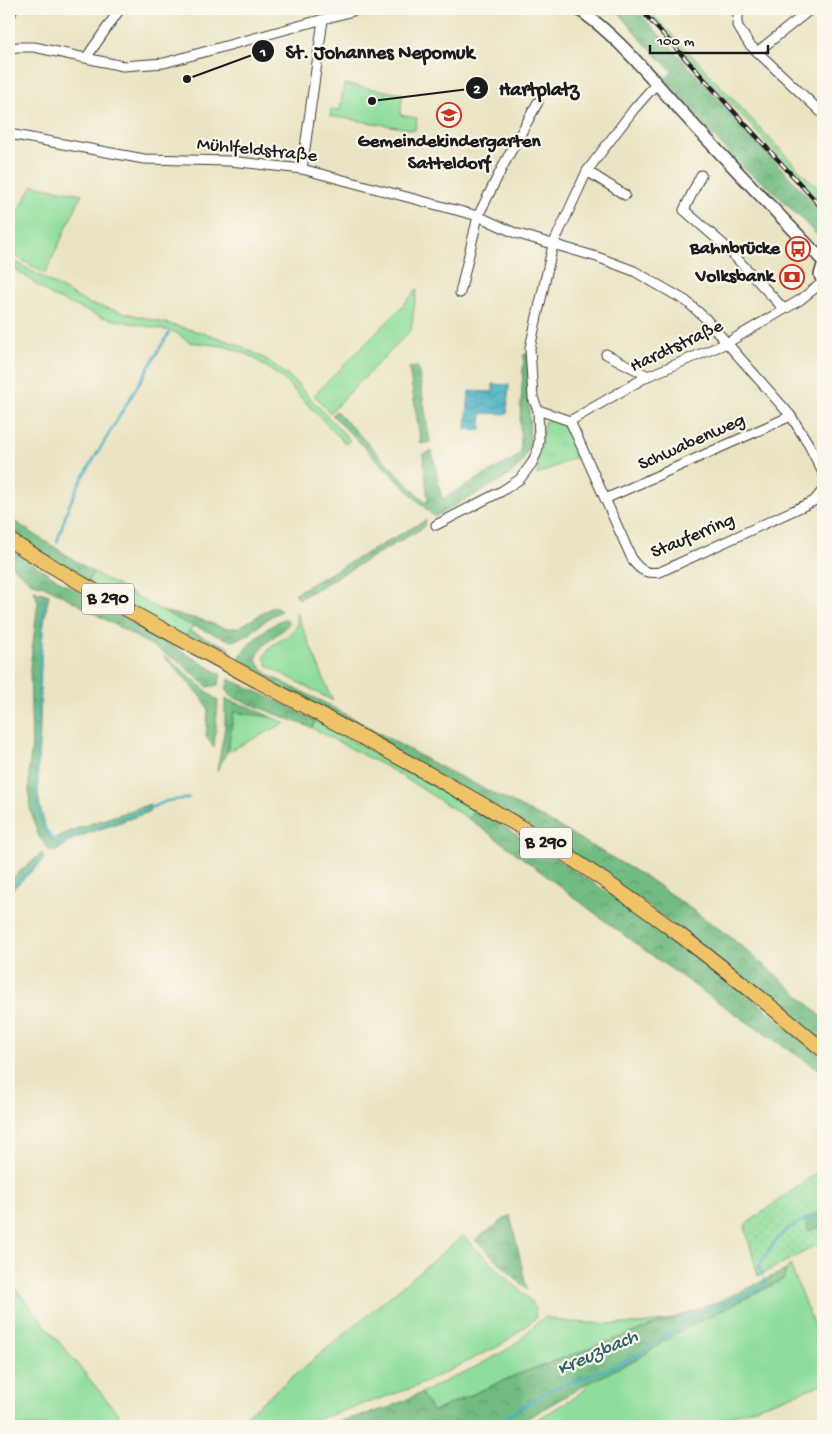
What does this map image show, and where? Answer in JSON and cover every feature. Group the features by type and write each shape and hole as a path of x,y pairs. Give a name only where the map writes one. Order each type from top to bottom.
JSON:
{"main road":[{"name":"B 290","path":"9,540 208,655 434,778 537,837 644,908 732,973 823,1050"}],"street":[{"path":"9,18 13,9"},
{"path":"86,58 120,9"},
{"path":"9,49 34,47 123,66 164,63 360,9"},
{"path":"578,9 625,48 656,84 823,261"},
{"path":"739,9 738,25 749,44 821,109"},
{"path":"757,52 810,9"},
{"path":"302,169 323,20"},
{"path":"436,525 502,491 523,475 532,463 537,452 539,440 538,410 532,398 530,348 553,245 587,172 634,109 656,84"},
{"path":"460,293 478,216 538,102"},
{"name":"Mühlfeldstraße","path":"9,134 144,159 230,161 302,169 478,216 515,233 597,257 634,271 686,301 705,318 727,343"},
{"path":"587,172 625,195"},
{"path":"700,175 684,210 724,245 784,309"},
{"path":"823,265 820,275 823,282"},
{"name":"Hardtstraße","path":"570,421 648,376 727,343 800,300 823,282"},
{"path":"727,343 792,416 810,445 823,473"},
{"path":"606,354 648,376"},
{"path":"538,410 570,421"},
{"name":"Schwabenweg","path":"605,499 792,416"},
{"name":"Stauferring","path":"570,421 633,561 639,569 648,574 660,572 814,502 823,490"}],"green space":[{"path":"616,9 636,9 823,214 823,241 769,187 745,169 632,49 634,46 666,78 673,72 645,44"},
{"path":"643,9 648,9 806,177 823,192 823,204"},
{"path":"344,84 403,94 400,115 417,118 415,130 330,116 331,109 340,110"},
{"path":"33,185 82,194 45,274 9,252 9,227"},
{"path":"9,258 87,303 211,335 241,346 271,362 294,381 350,440 346,444 282,378 249,355 223,346 189,342 175,332 101,317 52,296 9,264"},
{"path":"417,289 411,330 330,413 314,395 397,312"},
{"path":"524,354 528,354 530,445 521,464 509,476 434,517 332,415 336,411 425,502 428,501 423,454 432,451 442,499 517,457 521,452 520,421"},
{"path":"418,367 430,442 421,444 409,368"},
{"path":"551,419 564,422 580,455 537,475 544,422"},
{"path":"9,518 93,572 88,582 9,532"},
{"path":"426,520 424,527 299,599 295,593"},
{"path":"9,548 63,583 212,669 221,675 218,685 208,687 177,660 60,594 42,585 32,583 9,564"},
{"path":"93,572 162,611 193,626 184,639 88,582"},
{"path":"34,590 49,595 42,644 38,793 49,837 51,840 75,829 150,804 149,812 75,838 56,851 49,850 38,835 30,808 29,769 32,746 30,668 38,602"},
{"path":"274,606 281,611 271,616 247,636 232,641 186,623 162,611 202,620 224,628 238,628"},
{"path":"296,612 333,701 268,666 264,657 271,646 286,637 297,627"},
{"path":"285,618 289,623 262,647 256,659 262,669 270,676 321,701 435,764 547,820 649,879 729,936 819,1014 823,1018 823,1043 645,903 235,665 256,637"},
{"path":"189,631 228,647 232,654 229,659 184,639"},
{"path":"164,656 218,701 214,748 206,736 208,709 203,699"},
{"path":"229,679 286,705 315,721 312,728 232,697 226,689"},
{"path":"225,699 250,707 271,717 234,712 227,752 217,771 225,727"},
{"path":"234,712 271,717 285,723 227,752"},
{"path":"315,721 474,808 469,819 394,771 312,728"},
{"path":"474,808 562,863 695,953 823,1058 823,1072 668,967 469,819"},
{"path":"42,853 44,859 41,863 9,892 9,881"},
{"path":"823,1168 823,1211 805,1218 808,1231 823,1226 823,1242 758,1276 745,1227 746,1224"},
{"path":"823,1211 823,1226 808,1231 805,1218"},
{"path":"510,1215 527,1289 475,1240"},
{"path":"463,1236 532,1302 536,1311 535,1319 501,1345 415,1387 297,1426 233,1426"},
{"path":"790,1265 823,1349 823,1384 704,1426 526,1426 572,1399 584,1390 590,1382 639,1358 675,1334 784,1279 786,1270"},
{"path":"786,1270 784,1279 675,1334 639,1358 590,1382 514,1426 322,1426 388,1408 421,1393 433,1412 516,1375 720,1301"},
{"path":"9,1281 128,1426 9,1426"},
{"path":"546,1317 569,1322 614,1324 641,1324 668,1320 516,1375 432,1412 421,1393 500,1354 516,1344 537,1323"}],"water":[{"path":"493,384 509,385 507,414 482,413 481,430 466,429 469,391 493,392"}],"waterway":[{"path":"57,542 68,508 79,484 169,333"},
{"path":"44,597 38,701 37,800 41,820 49,835 59,846 75,835 167,801 189,798"},
{"path":"9,889 40,862"},
{"name":"Kreuzbach","path":"762,1275 759,1266 784,1232 802,1221 823,1215"},
{"name":"Kreuzbach","path":"492,1426 549,1390 611,1368 638,1355 691,1318 763,1287 764,1279"}],"railway":[{"path":"640,9 823,209"}],"place":[{"name":"St. Johannes Nepomuk","path":"187,79"},
{"name":"Hartplatz","path":"372,101"},
{"name":"Gemeindekindergarten Satteldorf","path":"449,115"},
{"name":"Bahnbrücke","path":"798,249"},
{"name":"Volksbank","path":"792,277"}]}
